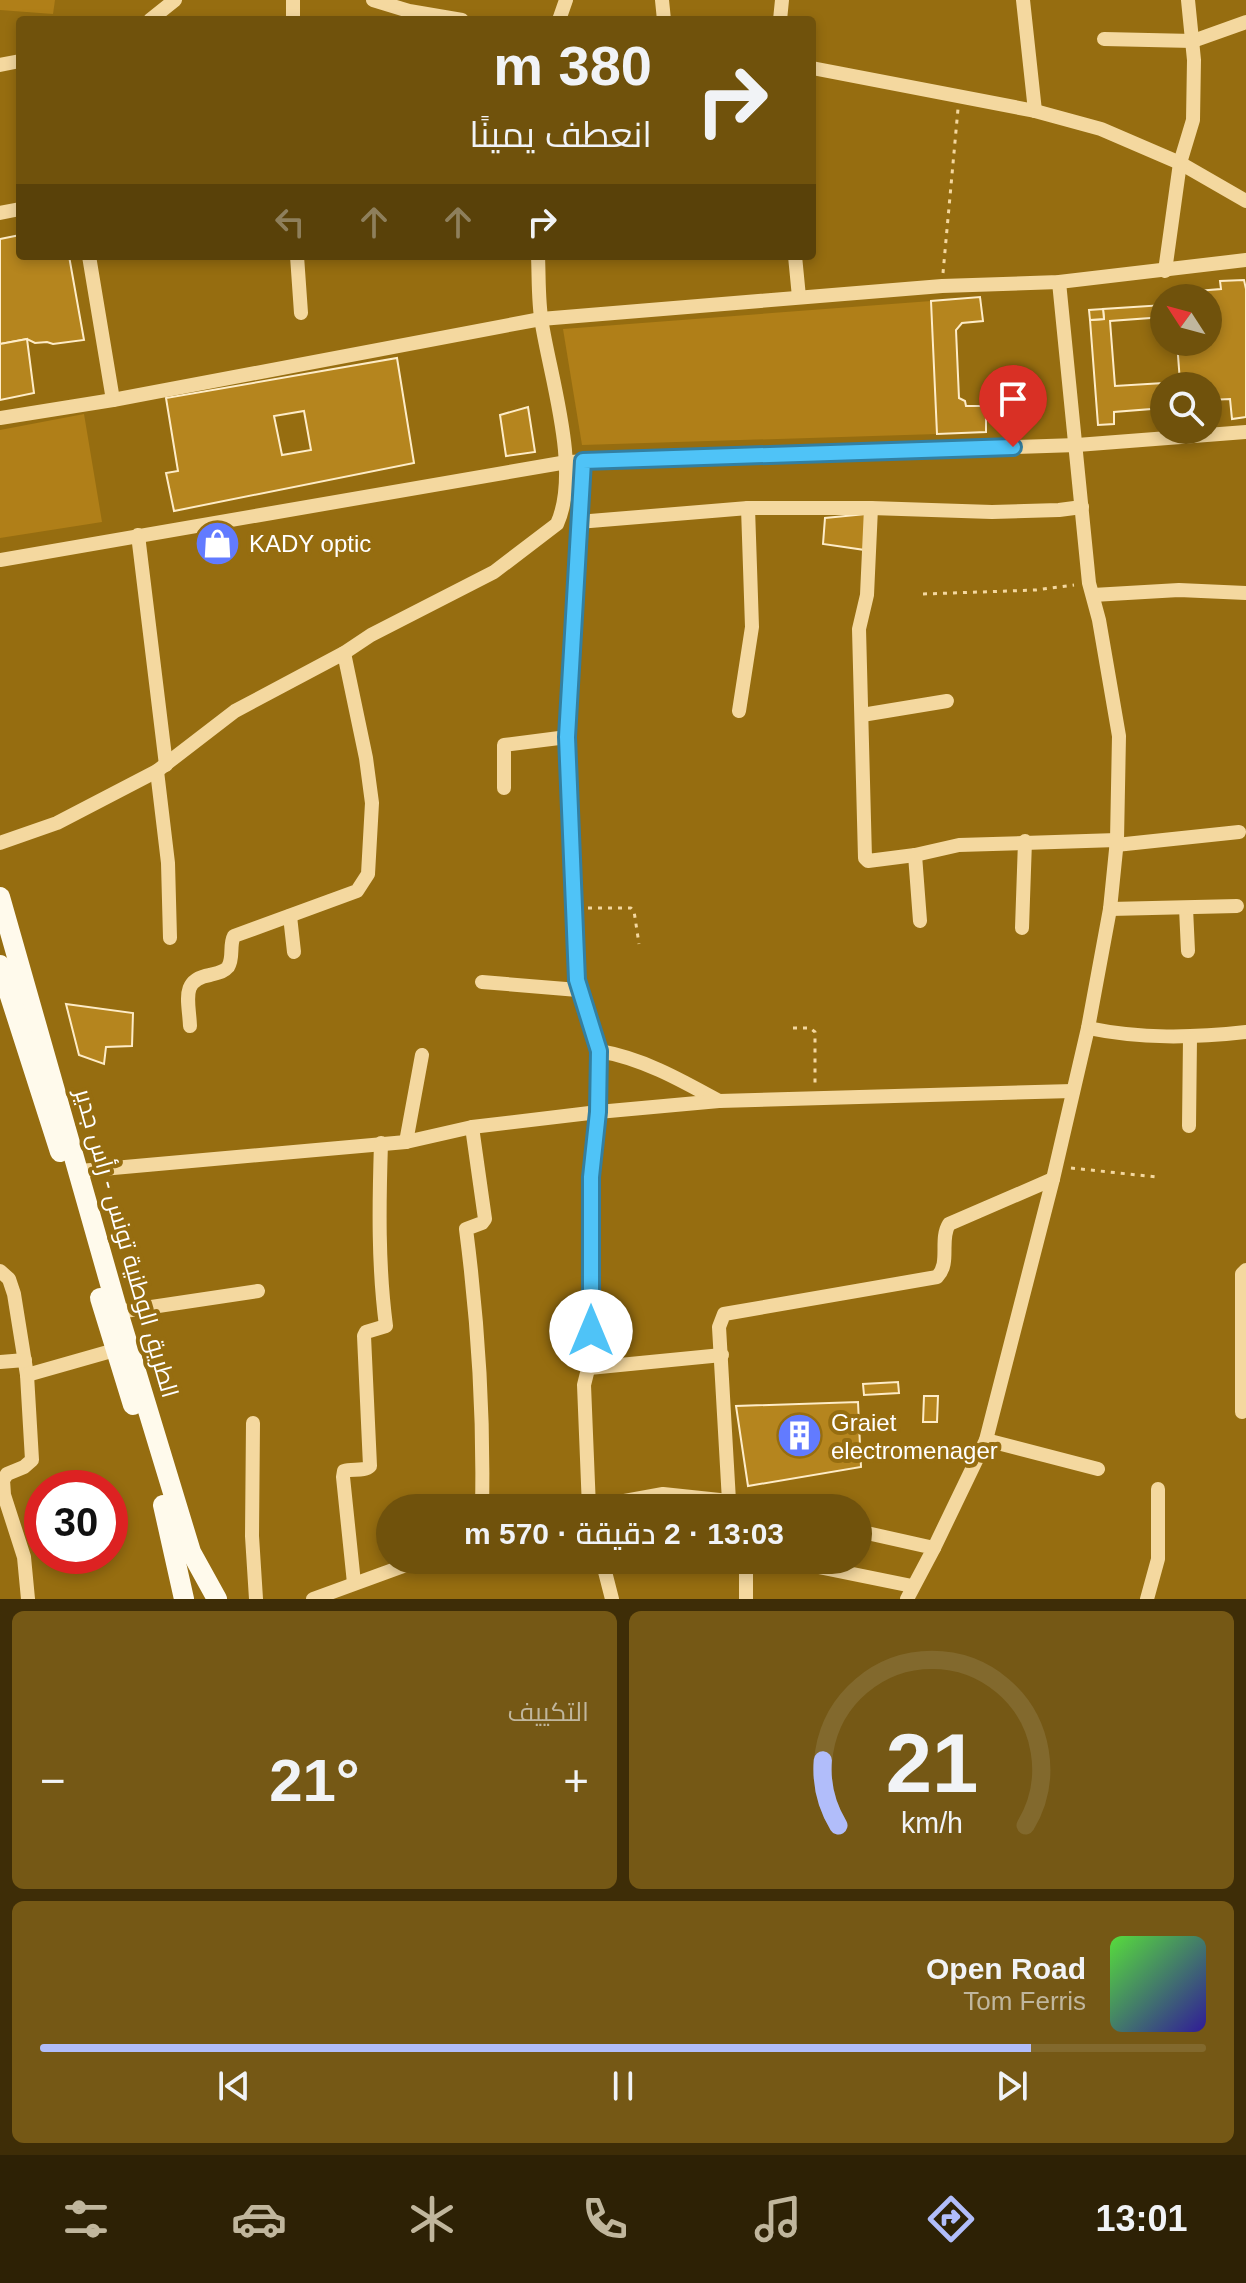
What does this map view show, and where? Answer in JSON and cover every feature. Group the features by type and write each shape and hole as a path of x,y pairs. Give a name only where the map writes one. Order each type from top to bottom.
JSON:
{"main road":[{"name":"الطريق الوطنية تونس - رأس جدير","path":"0,897 118,1312 191,1552 217,1599"},
{"name":"الطريق الوطنية تونس - رأس جدير","path":"2,977 65,1168 115,1350 160,1492 183,1583 184,1599"}],"street":[{"path":"160,16 175,0"},
{"path":"373,0 410,5 448,16"},
{"path":"1023,0 1035,111"},
{"path":"1165,271 1180,163 1193,120 1193,41 1188,0"},
{"path":"1104,39 1193,41 1246,22"},
{"path":"816,69 1035,111 1101,129 1180,163 1246,201"},
{"path":"90,260 113,400"},
{"path":"297,260 301,313"},
{"path":"0,843 57,823 162,768 235,711 344,653 371,635 494,572 557,524 562,513 567,462 541,319 538,260"},
{"path":"795,260 799,297"},
{"path":"0,418 113,400 541,319 942,286 1059,282 1246,260"},
{"path":"837,1574 910,1593 986,1440 1088,1028 1110,909 1117,842 1119,736 1091,589 1059,282"},
{"path":"0,560 567,462 1077,445 1246,432"},
{"path":"583,461 567,737 572,909 578,990 599,1051 598,1112 591,1177 589,1368 584,1385 588,1494"},
{"path":"578,522 748,508 992,512 1082,507"},
{"path":"739,711 752,627 748,508"},
{"path":"871,508 867,595 859,629 866,860 915,855 959,845 1025,841 1117,842 1239,832"},
{"path":"138,535 162,768 170,938"},
{"path":"1091,589 1246,593"},
{"path":"190,1026 189,990 192,981 196,977 226,969 230,961 231,939 236,934 357,891 368,874 372,803 344,653"},
{"path":"862,715 947,701"},
{"path":"504,788 504,745 567,737"},
{"path":"1022,928 1025,841"},
{"path":"915,855 920,921"},
{"path":"1110,909 1237,906"},
{"path":"1186,908 1188,951"},
{"path":"290,916 294,952"},
{"path":"482,982 578,990"},
{"path":"1088,1028 1124,1035 1190,1038 1246,1032"},
{"path":"1189,1126 1190,1038"},
{"path":"599,1051 626,1056 719,1101"},
{"path":"406,1142 422,1055"},
{"path":"80,1171 406,1142 472,1127 719,1101 1073,1091"},
{"path":"472,1127 485,1219 466,1229 477,1316 484,1426 482,1494"},
{"path":"354,1583 344,1473 370,1466 364,1336 366,1332 386,1326 379,1228 381,1143"},
{"path":"729,1494 719,1327 724,1314 937,1277 943,1270 945,1230 949,1224 1054,1173"},
{"path":"1242,1412 1242,1274 1246,1270"},
{"path":"0,1271 12,1286 26,1367 32,1460 7,1474 3,1487 24,1557 28,1599"},
{"path":"118,1312 258,1291"},
{"path":"0,1362 26,1367 115,1350"},
{"path":"589,1368 722,1355"},
{"path":"253,1423 252,1536 256,1599"},
{"path":"986,1440 1098,1469"},
{"path":"1147,1599 1158,1559 1158,1489"},
{"path":"872,1534 934,1548"},
{"path":"313,1599 380,1574"},
{"path":"606,1574 612,1599"},
{"path":"746,1574 746,1599"}],"path":[{"path":"942,286 959,97"},
{"path":"923,594 1091,589"},
{"path":"572,909 631,908 639,944"},
{"path":"793,1028 810,1028 815,1032 815,1098"},
{"path":"1054,1173 1157,1177"}],"shaded area":[{"path":"0,0 55,0 53,14 0,10"},
{"path":"931,301 937,434 582,445 563,329"},
{"path":"84,414 102,522 0,538 0,430"}],"building":[{"path":"16,236 16,260 70,260 84,340 53,344 35,343 27,339 0,344 0,239"},
{"path":"1244,280 1246,289 1246,417 1232,419 1230,399 1222,399 1222,372 1179,372 1178,356 1222,356 1220,281"},
{"path":"980,297 983,321 962,323 956,330 959,398 965,401 966,406 986,406 986,432 937,434 931,301"},
{"path":"1150,306 1150,318 1110,321 1115,386 1150,384 1150,409 1114,412 1114,424 1098,425 1090,320 1104,319 1103,309"},
{"path":"1103,309 1104,319 1090,320 1089,310"},
{"path":"27,339 34,393 0,400 0,344"},
{"path":"397,358 414,463 174,511 166,473 178,471 166,398","holes":["304,411 311,450 282,455 274,416"]},
{"path":"528,407 535,452 506,456 500,415"},
{"path":"866,514 865,550 823,544 825,518"},
{"path":"66,1004 133,1013 132,1046 106,1047 104,1064 79,1055"},
{"path":"898,1382 899,1393 864,1395 863,1384"},
{"path":"924,1396 938,1396 937,1422 923,1422"},
{"name":"Graiet electromenager","path":"858,1402 861,1467 748,1486 736,1406"}],"place":[{"name":"KADY optic","path":"218,543"},
{"name":"Graiet electromenager","path":"800,1436"}],"route":[{"path":"591,1331 591,1177 598,1112 599,1051 578,990 567,737 583,461 1013,447"}]}
